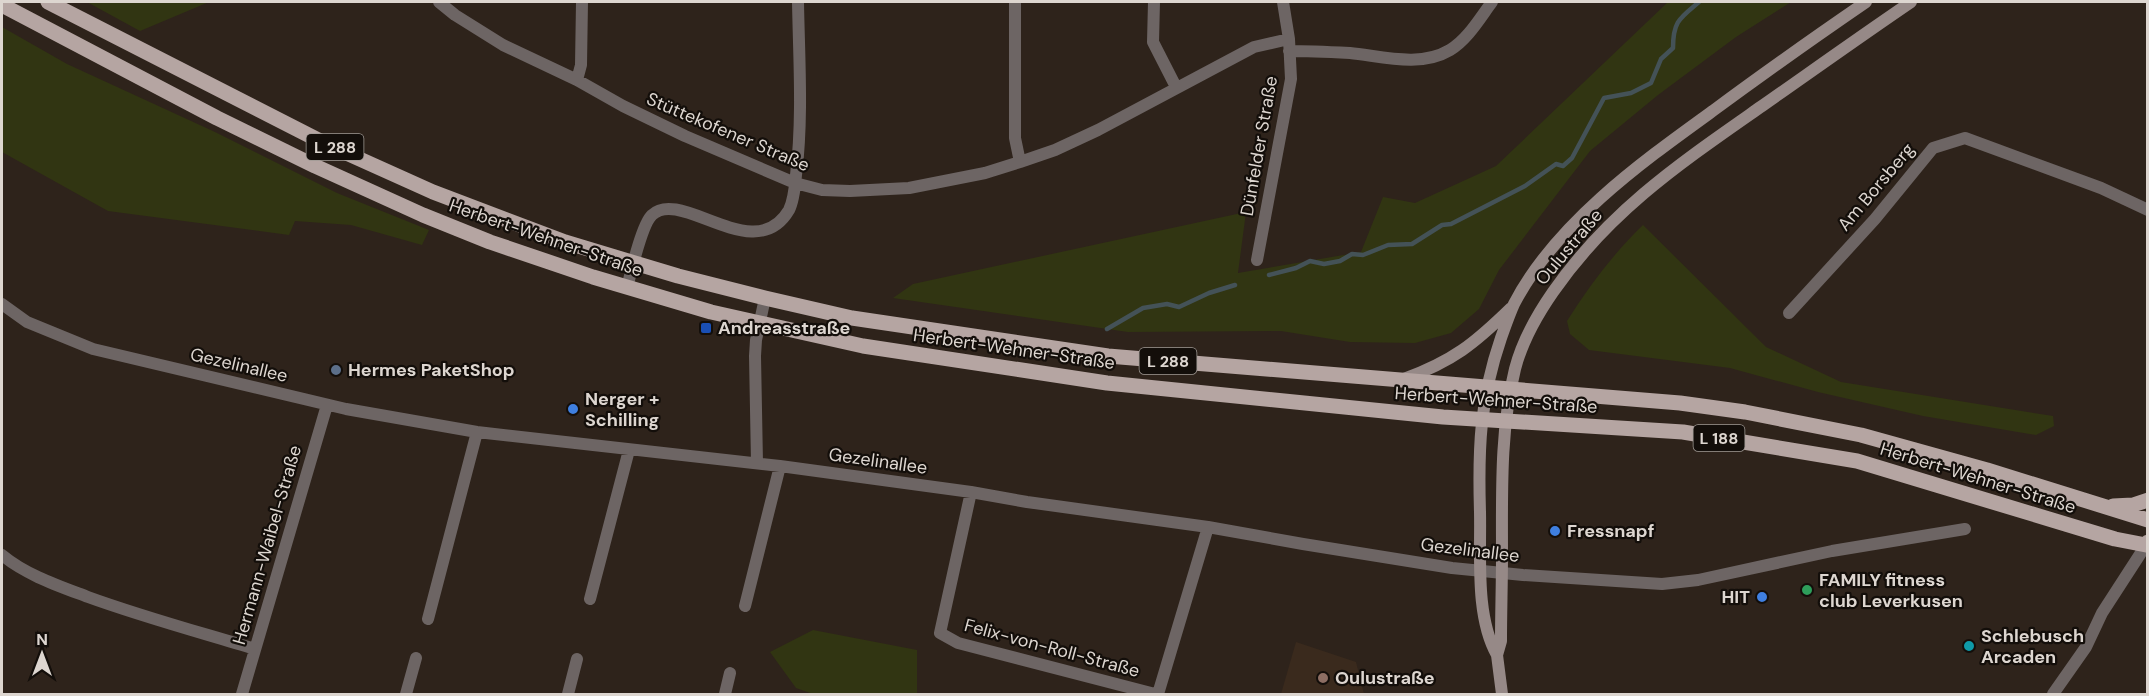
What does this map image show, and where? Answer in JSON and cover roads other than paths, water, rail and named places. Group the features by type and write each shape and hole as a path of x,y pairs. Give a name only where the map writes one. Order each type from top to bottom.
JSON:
{"main road":[{"name":"Herbert-Wehner-Straße","path":"48,2 375,167 433,192 565,242 765,298 852,318 1108,356 1680,403 1745,412 1838,431 1987,470 2148,520"},
{"name":"Oulustraße","path":"1502,694 1497,655 1490,641 1485,621 1481,570 1478,457 1486,387 1491,366 1514,305 1532,275 1566,233 1612,188 1655,153 1866,2"},
{"name":"Oulustraße","path":"1497,655 1501,641 1502,490 1506,422 1516,368 1523,346 1541,309 1567,272 1594,240 1626,207 1669,171 1911,2"},
{"name":"Herbert-Wehner-Straße","path":"2,5 217,118 367,190 490,242 627,288 759,324 863,346 1107,382 1481,420 1683,432 1857,461 2086,531 2147,544"},
{"path":"1401,380 1456,356 1485,333 1514,305"},
{"path":"2104,506 2133,505 2148,500"}],"street":[{"name":"Stüttekofener Straße","path":"439,2 455,15 503,45 577,80 651,120 795,183 822,190 850,191 909,188 984,173 1055,150 1098,130 1254,47 1289,45 1407,59 1444,53 1457,44 1476,24 1492,2"},
{"path":"577,80 581,65 582,2"},
{"path":"627,288 646,222 655,212 662,209 675,210 743,231 762,232 776,225 789,210 795,183 800,129 798,2"},
{"path":"1015,2 1015,138 1020,162"},
{"path":"1154,2 1153,42 1176,87"},
{"name":"Dünfelder Straße","path":"1257,260 1291,79 1283,2"},
{"name":"Am Borsberg","path":"1790,313 1875,219 1933,147 1965,138 2101,188 2148,210"},
{"path":"757,463 755,356 765,298"},
{"name":"Gezelinallee","path":"2,304 27,322 93,349 327,405 477,432 757,463 970,492 1208,527 1371,556 1481,570 1662,584 1698,580 1820,554 1965,529"},
{"name":"Hermann-Waibel-Straße","path":"242,694 327,405"},
{"path":"428,619 477,432"},
{"path":"590,599 630,450"},
{"path":"745,606 780,466"},
{"name":"Felix-von-Roll-Straße","path":"970,492 940,633 958,643 1156,694 1208,527"},
{"path":"2053,694 2086,647 2102,613 2147,544"},
{"path":"2,555 10,562 57,585 128,611 255,649"},
{"path":"406,694 416,658"},
{"path":"568,694 577,659"},
{"path":"725,694 730,673"}],"waterway":[{"path":"1269,275 1296,268 1310,261 1324,264 1340,261 1352,254 1363,255 1388,245 1412,244 1442,225 1451,224 1525,186 1556,164 1563,166 1572,158 1604,98 1631,93 1651,83 1661,59 1673,48 1676,26 1699,2"},
{"path":"1107,329 1143,308 1167,304 1179,307 1209,293 1235,285"}],"place":[{"name":"Andreasstraße","path":"706,328"},
{"name":"Hermes PaketShop","path":"336,370"},
{"name":"Nerger + Schilling","path":"573,409"},
{"name":"Fressnapf","path":"1555,531"},
{"name":"FAMILY fitness club Leverkusen","path":"1807,590"},
{"name":"HIT","path":"1762,597"},
{"name":"Schlebusch Arcaden","path":"1969,646"},
{"name":"Oulustraße","path":"1323,678"}]}
